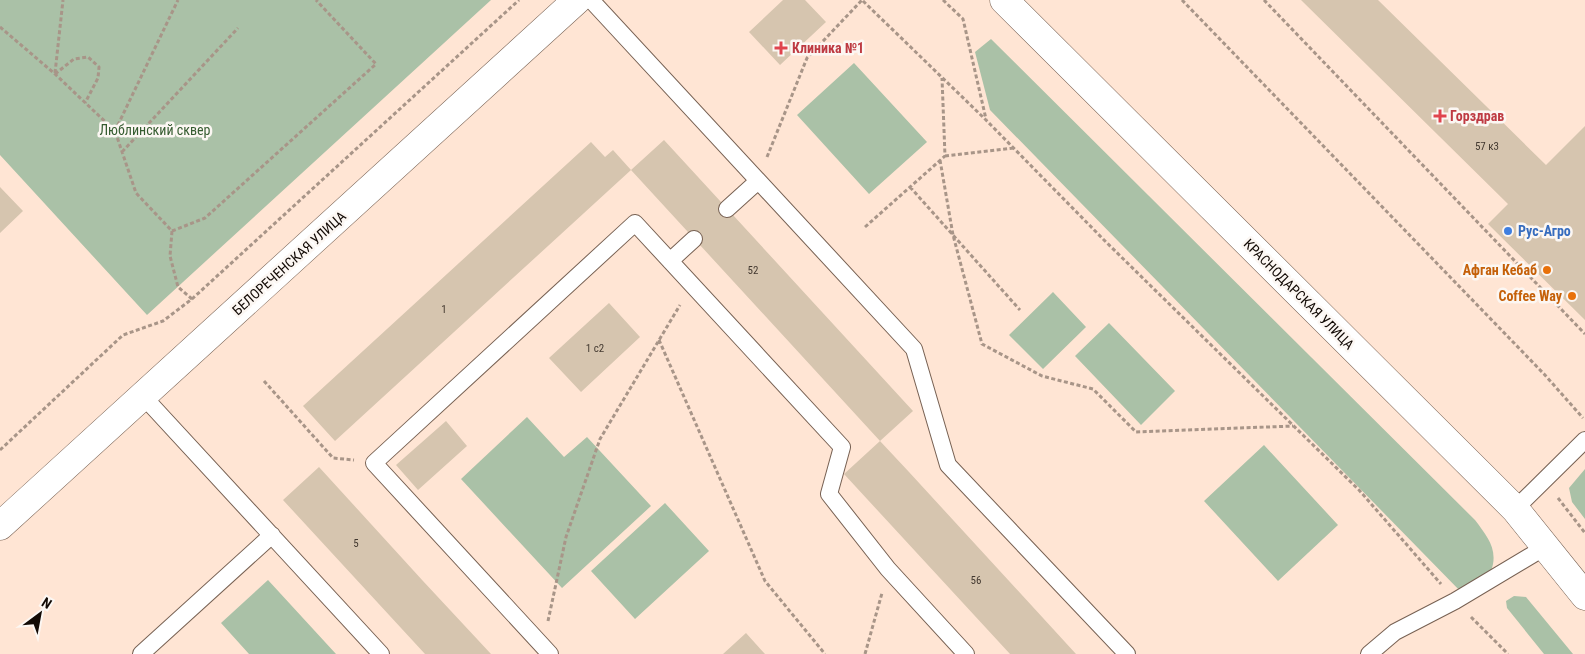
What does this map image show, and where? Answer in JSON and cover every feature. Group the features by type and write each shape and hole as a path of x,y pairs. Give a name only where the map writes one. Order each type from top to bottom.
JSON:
{"street":[{"name":"БЕЛОРЕЧЕНСКАЯ УЛИЦА","path":"0,526 578,0"},
{"name":"КРАСНОДАРСКАЯ УЛИЦА","path":"1004,0 1515,509 1548,546 1585,596"}],"lane":[{"path":"591,0 914,350 948,465 1127,654"},
{"path":"727,209 758,181"},
{"path":"542,651 374,463 635,223 842,448 829,494 888,569 966,654"},
{"path":"670,261 694,239"},
{"path":"143,396 381,654"},
{"path":"1515,509 1585,440"},
{"path":"141,654 272,535"},
{"path":"1369,654 1395,632 1455,601 1548,546"}],"path":[{"path":"55,74 63,0"},
{"path":"115,131 178,0"},
{"path":"172,231 205,218 376,64 316,0"},
{"path":"0,450 123,335 163,320 192,299 519,0"},
{"path":"758,181 807,58 862,0 986,120 1359,490 1455,601 1508,654"},
{"path":"943,0 963,19 986,120"},
{"path":"1182,0 1544,374 1585,420"},
{"path":"1264,0 1585,334"},
{"path":"0,27 55,74 115,131 136,193 172,231 170,256 178,287 192,299"},
{"path":"122,152 238,28"},
{"path":"55,74 74,59 88,58 99,67 98,78 85,103"},
{"path":"942,77 945,156"},
{"path":"865,227 945,156 1014,148"},
{"path":"940,160 953,235 982,344 1042,376 1093,389 1136,432 1294,426"},
{"path":"910,187 1020,310"},
{"path":"542,651 566,537 600,439 692,285"},
{"path":"659,340 765,581 825,654"},
{"path":"264,380 333,458 374,463"},
{"path":"1544,479 1585,533"},
{"path":"865,654 888,569"}],"green space":[{"name":"Люблинский сквер","path":"0,0 491,0 147,315 0,155"},
{"path":"991,39 1475,520 1493,550 1494,556 1491,571 1463,594 990,110 975,52"},
{"path":"854,63 927,142 869,194 797,115"},
{"path":"1053,292 1086,327 1043,369 1009,335"},
{"path":"1109,323 1175,391 1141,425 1075,356"},
{"path":"527,417 564,457 587,437 651,506 562,588 461,479"},
{"path":"1264,445 1338,525 1278,581 1204,501"},
{"path":"1585,469 1585,519 1572,502 1569,488"},
{"path":"665,503 709,551 635,619 591,571"},
{"path":"268,580 336,654 249,654 221,623"},
{"path":"1514,596 1526,597 1573,654 1544,654 1507,608 1506,601"}],"building":[{"name":"Клиника №1","path":"783,0 805,0 826,22 780,65 749,32"},
{"path":"1301,0 1378,0 1546,165 1585,126 1585,320 1488,224 1508,204"},
{"path":"664,140 913,411 880,441 631,170"},
{"path":"591,142 605,157 613,150 631,170 335,441 303,406"},
{"path":"0,187 23,211 0,233"},
{"path":"609,303 640,337 581,392 549,358"},
{"path":"446,421 467,446 418,490 396,465"},
{"path":"880,441 1076,654 1010,654 844,474"},
{"path":"319,467 491,654 425,654 283,500"},
{"path":"746,633 765,654 723,654"}],"place":[{"name":"Клиника №1","path":"781,48"},
{"name":"Горздрав","path":"1440,116"},
{"name":"Рус-Агро","path":"1508,231"},
{"name":"Афган Кебаб","path":"1547,270"},
{"name":"Coffee Way","path":"1572,296"}]}
